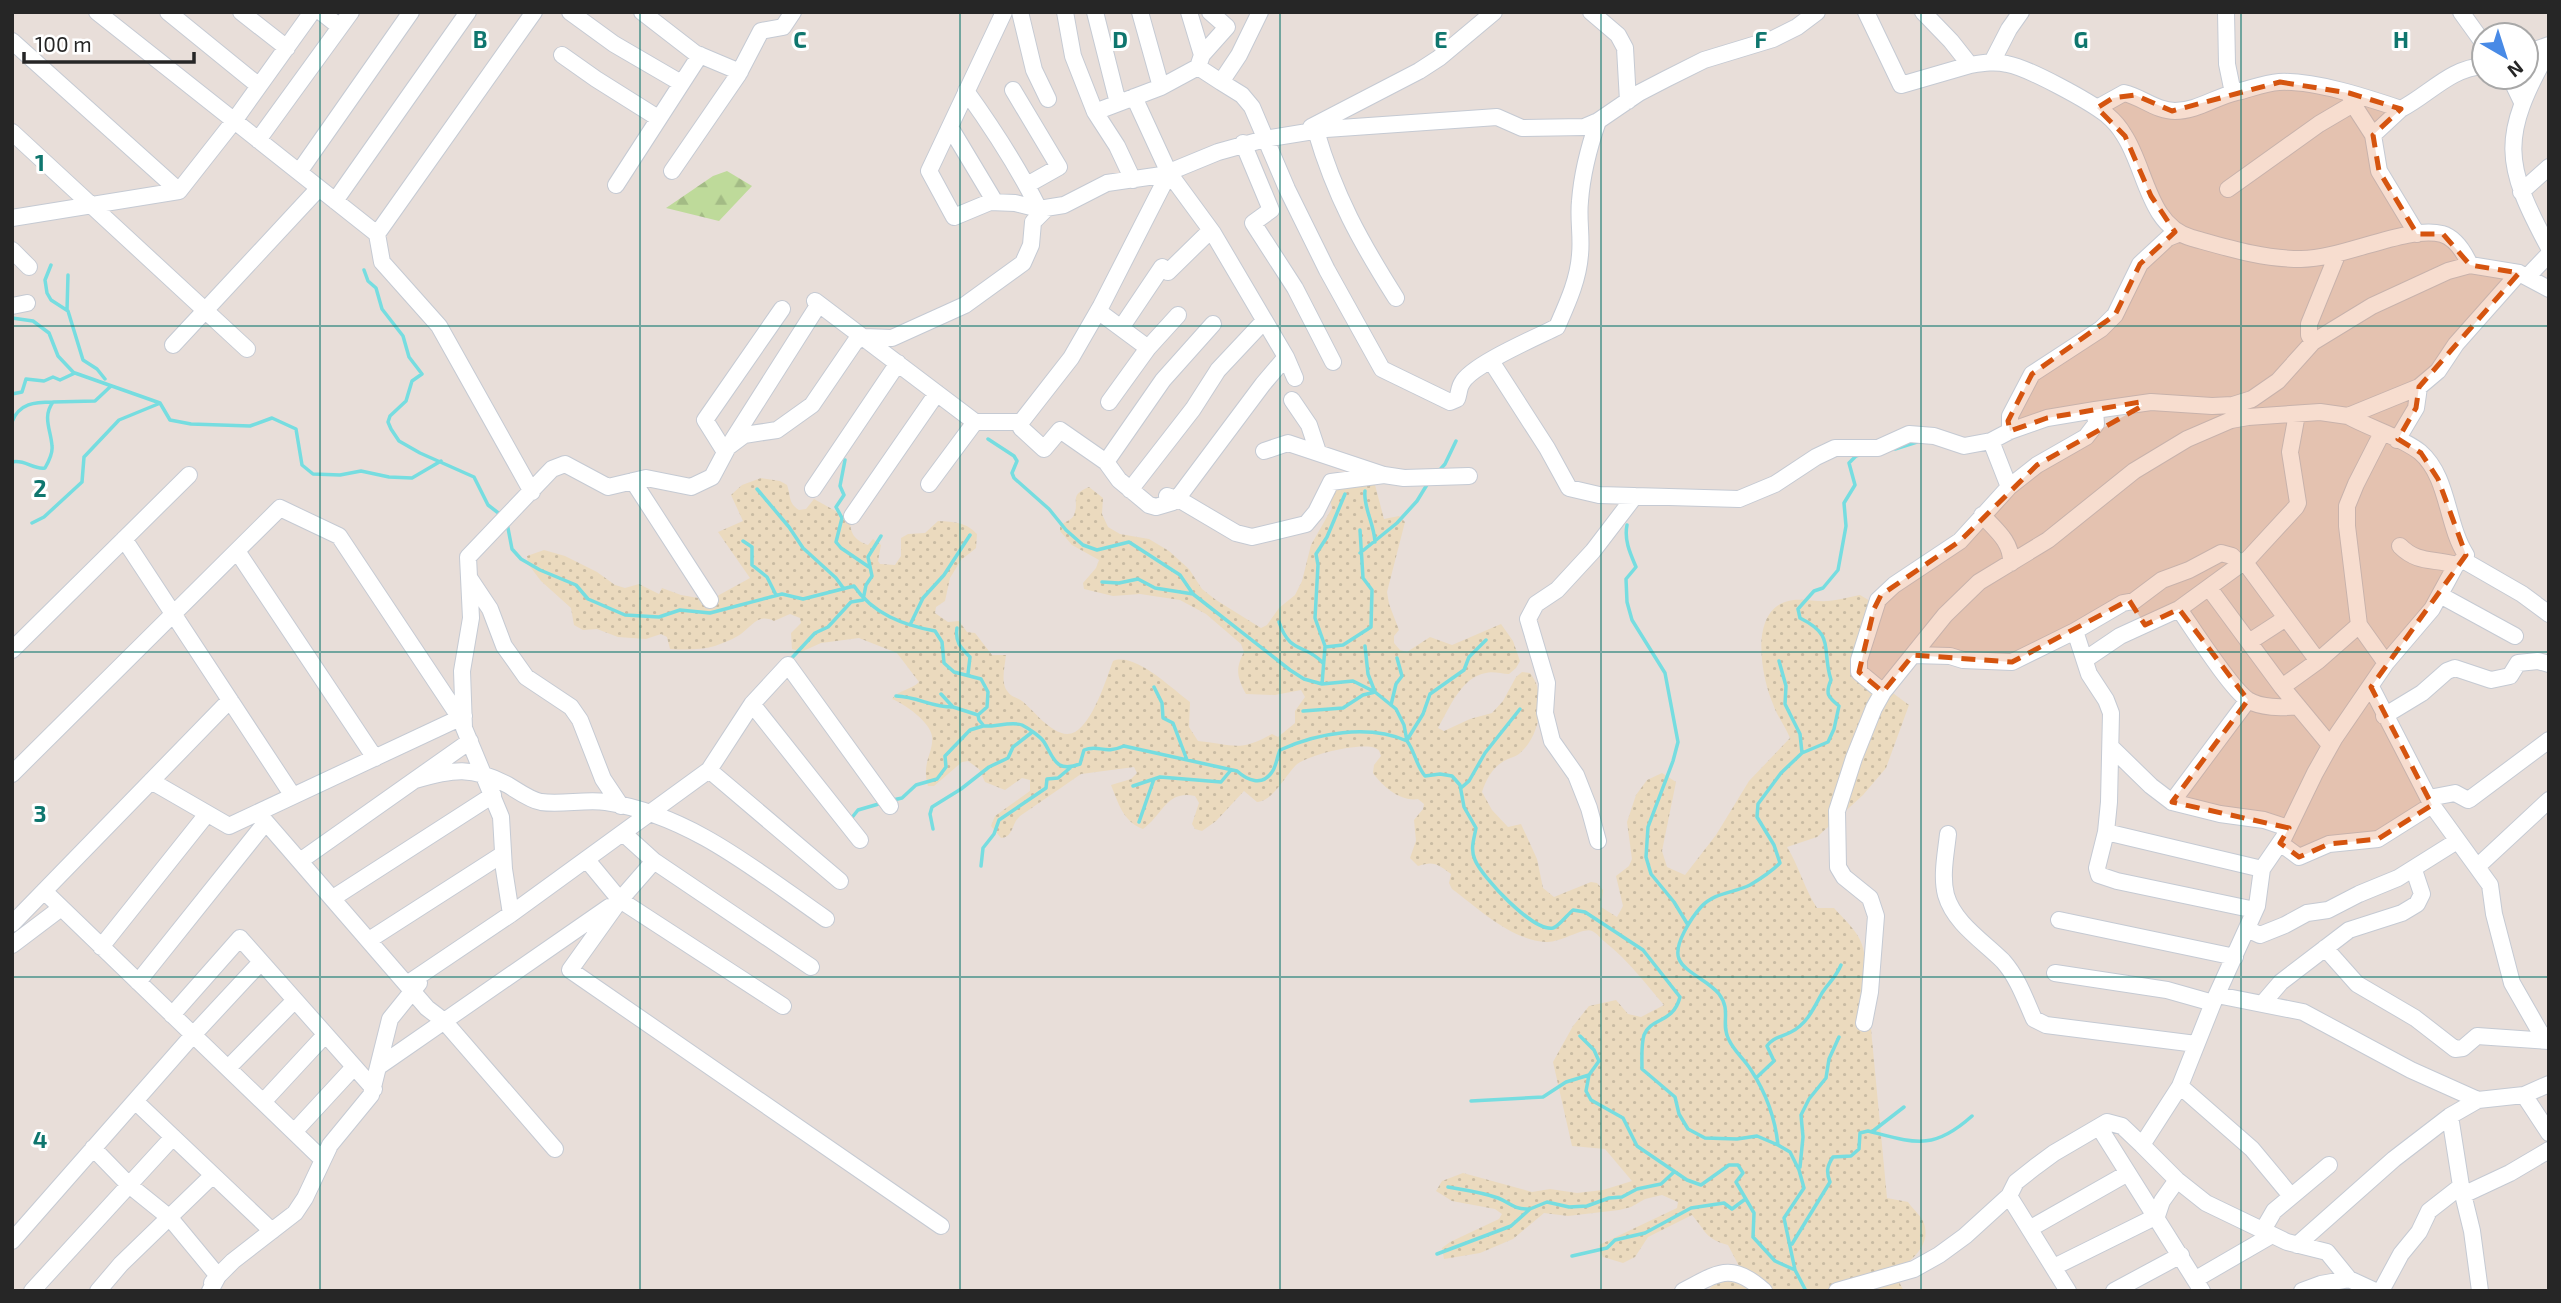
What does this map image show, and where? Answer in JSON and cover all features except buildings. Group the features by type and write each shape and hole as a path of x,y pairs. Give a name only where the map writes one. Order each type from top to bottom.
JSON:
{"street":[{"path":"97,12 377,234 382,262 439,326 532,492"},
{"path":"168,12 259,86"},
{"path":"241,12 286,48"},
{"path":"12,218 179,191 234,121 312,12"},
{"path":"321,12 340,27"},
{"path":"258,140 351,12"},
{"path":"299,172 411,12"},
{"path":"335,201 468,12"},
{"path":"377,234 534,12"},
{"path":"642,12 700,54 740,72"},
{"path":"672,171 740,72 761,31 783,27 793,12"},
{"path":"1004,12 929,171 954,216 990,202 1015,203 1043,209 1064,205 1107,183 1169,173 1243,144 1316,131 1497,117 1522,128 1584,127 1704,60 1786,34 1816,12"},
{"path":"1020,12 1034,70 1048,99"},
{"path":"1065,12 1073,56 1095,112 1117,146 1133,180"},
{"path":"1095,12 1126,100 1169,173 1211,230 1286,357 1295,378"},
{"path":"1140,12 1161,87"},
{"path":"1189,12 1200,62 1221,82 1242,95 1252,107 1326,270 1382,369 1450,402 1457,399 1462,382 1471,372 1557,327 1574,289 1580,256 1579,202 1598,121"},
{"path":"1095,112 1161,87 1200,62 1227,27 1210,12"},
{"path":"1221,82 1239,55 1260,12"},
{"path":"1297,134 1419,71 1470,34 1494,12"},
{"path":"1591,12 1618,35 1625,48 1628,101"},
{"path":"1866,12 1901,85 1970,65 1992,62 2018,67 2110,117 2125,136 2161,214 2178,234 2255,256 2299,259 2337,255 2417,234 2443,234 2457,244 2470,265"},
{"path":"1923,12 1970,65"},
{"path":"1992,62 2021,12"},
{"path":"2226,12 2227,64 2233,93"},
{"path":"580,15 614,44 681,83"},
{"path":"12,41 179,191"},
{"path":"2347,416 2419,387 2438,372 2456,344 2549,251 2521,192 2514,171 2512,144 2522,102 2549,50"},
{"path":"616,185 700,54"},
{"path":"562,55 658,118"},
{"path":"2373,135 2401,108 2421,99 2450,75 2470,70"},
{"path":"2097,108 2124,93 2135,95 2151,106 2172,111 2192,109 2233,93 2280,82 2401,108"},
{"path":"1013,90 1059,167 1027,185"},
{"path":"2517,91 2522,102"},
{"path":"966,92 1001,138 1043,209"},
{"path":"2351,98 2373,135 2379,170 2417,234"},
{"path":"2228,190 2351,98"},
{"path":"950,127 995,202"},
{"path":"1316,131 1336,191 1352,226 1396,298"},
{"path":"12,132 247,349"},
{"path":"1243,144 1271,210 1253,223 1295,288 1333,362"},
{"path":"2521,192 2549,167"},
{"path":"1169,173 1071,358 1021,422 1021,428 1044,449 1060,430 1106,462 1119,480 1149,505 1156,507 1172,499 1286,357"},
{"path":"173,345 319,188"},
{"path":"727,449 744,435 777,430 812,405 855,342 863,337 892,338 965,305 1023,263 1031,244 1033,222 1043,209"},
{"path":"1121,328 1162,267 1168,272 1211,230"},
{"path":"2010,431 2010,415 2032,374 2101,329 2115,315 2140,264 2168,238 2178,234"},
{"path":"12,250 29,267"},
{"path":"2313,342 2308,335 2309,324 2337,255"},
{"path":"1864,1023 1870,992 1877,916 1870,898 1844,877 1838,867 1837,811 1862,735 1883,692 1945,615 1979,582 2048,540 2134,471 2170,447 2232,413 2278,381 2313,342 2372,306 2448,271 2470,265 2523,275 2549,289"},
{"path":"511,914 500,817 462,717 463,671 471,618 468,557 552,469 565,464 608,487 646,478 691,487 712,477 817,303 975,422 1021,422"},
{"path":"727,449 705,421 782,309"},
{"path":"1098,311 1148,348"},
{"path":"1108,402 1148,348 1178,315"},
{"path":"1130,489 1193,409 1218,370 1264,321"},
{"path":"1106,462 1164,380 1213,324"},
{"path":"1491,361 1547,448 1569,488 1599,495 1739,499 1775,484 1835,448 1878,447 1909,435 1934,436 1960,446 1990,441 2048,418 2151,402 2212,406 2232,413 2320,412 2347,416 2421,453 2438,479 2459,544 2466,555 2417,629 2386,663 2330,745 2280,844 2262,869 2255,910 2180,1086 2142,1144"},
{"path":"813,489 898,363"},
{"path":"2386,663 2359,625 2347,506 2356,484 2389,437 2416,408 2419,387"},
{"path":"852,516 937,393"},
{"path":"1292,400 1309,425 1318,452"},
{"path":"1883,692 1859,672 1859,660 1878,600 1894,585 1960,541 2009,487 2037,465 2086,437 2096,424 2095,410"},
{"path":"2086,659 2120,636 2179,609 2211,586 2242,563 2298,503 2290,452 2297,414"},
{"path":"929,484 975,422"},
{"path":"1990,441 2009,487"},
{"path":"1264,451 1288,443 1384,475 1404,478 1469,476"},
{"path":"12,650 188,475"},
{"path":"1172,499 1236,533 1252,537 1306,524 1316,512 1331,482 1384,475"},
{"path":"633,481 710,600"},
{"path":"1598,841 1576,775 1552,741 1545,713 1548,683 1528,619 1536,604 1557,590 1593,551 1635,496"},
{"path":"12,774 280,508 339,536 462,717"},
{"path":"1982,515 2008,544 2012,553 2011,563"},
{"path":"124,539 293,796"},
{"path":"2400,546 2417,559 2460,563 2522,594 2549,614"},
{"path":"237,551 375,758"},
{"path":"1913,655 2012,662 2075,631 2123,603 2130,602 2162,580 2221,553 2242,563 2318,661"},
{"path":"2200,564 2211,586 2249,642 2296,706 2330,745"},
{"path":"469,577 490,609 504,646 526,677 572,708 580,720 594,761 621,806"},
{"path":"2440,595 2515,636"},
{"path":"2130,602 2145,625"},
{"path":"2179,609 2229,679 2248,700 2280,708 2296,706"},
{"path":"2249,642 2286,618"},
{"path":"2282,687 2318,661 2359,625"},
{"path":"2075,631 2089,674 2111,713 2112,748 2106,831 2097,868 2099,875 2255,910"},
{"path":"2384,716 2422,694 2447,671 2455,668 2499,680 2510,677 2518,663 2538,661 2549,664"},
{"path":"208,1291 218,1276 295,1213 330,1145 371,1095 390,1019 410,988 429,969 587,860 709,770 752,704 788,665 890,806"},
{"path":"2371,687 2430,802 2490,885 2494,914 2512,983 2540,1032 2549,1041"},
{"path":"2172,802 2248,700"},
{"path":"14,934 44,891 230,701"},
{"path":"752,704 860,840"},
{"path":"151,781 229,826 262,817 293,796 462,717"},
{"path":"2280,844 2299,857 2329,844 2378,839 2430,802 2454,793 2470,799 2549,740"},
{"path":"300,861 470,741"},
{"path":"2112,748 2151,786 2172,802 2220,814 2264,820 2288,828"},
{"path":"415,780 465,769 485,774 540,802 604,802 652,812 709,838 826,919"},
{"path":"709,770 840,881"},
{"path":"332,898 493,795"},
{"path":"2478,866 2549,800"},
{"path":"101,947 207,814"},
{"path":"262,817 410,988 444,1021 555,1149"},
{"path":"138,982 262,817"},
{"path":"2106,831 2262,869"},
{"path":"623,833 654,861 811,967"},
{"path":"1948,834 1944,884 1947,897 1972,934 2011,971 2021,987 2034,1019 2046,1025 2196,1044"},
{"path":"2247,929 2260,935 2269,933 2307,913 2328,910 2414,870 2457,841"},
{"path":"369,940 503,854"},
{"path":"587,860 620,900 783,1006"},
{"path":"654,861 620,900 570,970 941,1226"},
{"path":"2263,1003 2281,982 2355,927 2402,913 2417,904 2422,894 2414,870"},
{"path":"44,891 323,1160"},
{"path":"378,1067 620,900"},
{"path":"14,934 61,908"},
{"path":"2059,920 2235,957"},
{"path":"172,1015 240,938 373,1089"},
{"path":"2325,948 2357,984 2415,1018 2455,1049 2463,1048 2477,1036 2549,1041"},
{"path":"12,1241 193,1035 261,962"},
{"path":"2054,973 2215,999 2263,1003 2303,1012 2411,1070 2478,1100"},
{"path":"228,1069 295,1000"},
{"path":"263,1102 325,1035"},
{"path":"294,1132 354,1068"},
{"path":"2297,1245 2394,1159 2450,1116 2478,1100 2524,1096 2549,1084"},
{"path":"2180,1086 2252,1149 2291,1196"},
{"path":"2524,1096 2549,1133"},
{"path":"135,1101 272,1231"},
{"path":"2450,1116 2462,1190 2472,1231 2480,1291"},
{"path":"1837,1291 1914,1269 1939,1255 2010,1196 2016,1182 2054,1153 2107,1122 2117,1124 2128,1131 2177,1180 2206,1203 2267,1233 2297,1245 2327,1252 2349,1279 2375,1291"},
{"path":"2099,1127 2199,1285 2267,1233 2274,1211 2329,1165"},
{"path":"32,1291 173,1137"},
{"path":"93,1148 129,1185 170,1218 218,1276"},
{"path":"2381,1291 2394,1265 2419,1231 2429,1211 2462,1190 2510,1173 2549,1150"},
{"path":"2031,1228 2128,1173"},
{"path":"97,1291 121,1264 213,1175"},
{"path":"2054,1267 2157,1216 2162,1201 2177,1180"},
{"path":"2010,1196 2068,1291"},
{"path":"2114,1291 2182,1255"},
{"path":"1683,1291 1718,1272 1734,1273 1748,1278 1764,1291"},
{"path":"2302,1291 2320,1284 2349,1279"}],"highlighted area":[{"path":"2280,82 2349,93 2401,109 2373,135 2379,171 2417,234 2443,234 2470,265 2519,273 2419,387 2416,408 2398,439 2421,453 2438,479 2466,555 2371,687 2432,805 2378,839 2329,844 2299,857 2280,843 2289,828 2172,802 2248,700 2179,609 2145,625 2129,600 2012,662 1913,655 1883,692 1859,672 1874,609 1881,595 1960,541 2037,465 2142,406 2140,402 2047,418 2010,431 2008,421 2032,374 2115,315 2140,264 2175,232 2151,196 2125,136 2097,108 2113,98 2135,95 2172,111"}],"green space":[{"path":"727,171 752,186 719,221 666,208 713,176"}],"sand":[{"path":"761,478 787,485 791,502 799,510 806,509 814,499 850,519 852,532 859,541 868,545 873,539 881,545 878,561 880,564 895,565 901,556 901,538 908,534 925,533 938,521 959,523 973,530 977,534 976,548 961,560 950,578 945,601 936,607 935,613 948,622 959,621 967,632 975,633 992,655 1006,655 1006,688 1011,695 1060,733 1068,734 1082,727 1098,700 1113,661 1122,660 1153,673 1190,702 1189,727 1198,741 1235,746 1251,744 1272,734 1278,737 1295,723 1295,711 1305,697 1301,690 1275,695 1246,694 1238,673 1244,652 1241,644 1206,614 1180,600 1140,594 1113,596 1084,589 1083,583 1096,568 1099,560 1072,545 1060,531 1060,525 1073,517 1077,496 1089,487 1103,498 1102,514 1108,527 1120,534 1149,539 1169,551 1189,569 1202,589 1261,628 1295,595 1302,581 1311,545 1332,508 1332,489 1368,482 1375,485 1384,519 1399,516 1405,522 1387,592 1399,630 1394,636 1394,643 1400,650 1407,652 1430,637 1452,645 1501,624 1513,641 1520,661 1509,674 1488,672 1470,681 1457,695 1438,728 1444,731 1470,719 1492,713 1503,701 1516,677 1522,672 1530,673 1539,692 1537,726 1519,754 1496,767 1482,792 1492,810 1508,827 1521,824 1537,859 1543,888 1554,897 1591,882 1597,883 1603,890 1601,907 1617,917 1623,906 1616,876 1629,866 1632,859 1627,822 1636,795 1647,780 1662,773 1676,782 1662,851 1667,867 1685,875 1716,835 1749,781 1790,738 1769,693 1762,664 1762,633 1766,619 1774,609 1790,601 1828,601 1860,595 1872,602 1863,671 1909,705 1886,768 1863,795 1817,837 1787,847 1817,908 1834,908 1856,933 1864,954 1865,978 1856,1024 1871,1029 1887,1198 1908,1202 1922,1219 1925,1230 1925,1238 1919,1252 1894,1273 1904,1291 1708,1291 1741,1270 1728,1245 1710,1237 1692,1215 1648,1237 1635,1257 1623,1263 1603,1257 1599,1245 1677,1208 1678,1202 1662,1195 1619,1210 1568,1216 1544,1213 1513,1239 1480,1253 1444,1259 1442,1248 1499,1219 1502,1214 1495,1209 1452,1201 1436,1191 1442,1181 1463,1173 1532,1192 1550,1189 1577,1193 1603,1190 1632,1181 1605,1149 1572,1146 1553,1062 1573,1026 1589,1006 1616,1000 1628,1014 1641,1017 1664,1005 1629,965 1594,932 1583,931 1552,942 1520,936 1496,922 1452,889 1449,883 1451,874 1443,868 1436,864 1418,866 1410,858 1416,841 1414,820 1424,804 1418,799 1399,796 1377,778 1373,773 1374,765 1381,756 1377,749 1346,748 1302,761 1263,801 1257,802 1244,791 1216,821 1202,831 1195,829 1192,824 1199,803 1195,796 1185,795 1171,800 1143,829 1131,822 1122,811 1111,785 1131,779 1137,773 1134,767 1081,774 1020,816 1010,833 1001,838 991,826 995,816 1030,791 1030,780 1022,778 1005,790 985,782 979,769 968,761 962,762 934,786 928,786 926,770 932,742 930,731 916,714 892,699 919,682 897,653 859,638 821,643 801,652 792,649 791,633 801,623 800,618 790,614 774,621 759,619 732,639 715,646 687,650 670,649 667,637 661,634 646,639 618,637 597,629 583,630 574,625 571,608 541,581 528,564 527,556 544,550 565,556 597,572 615,585 625,588 639,584 659,594 662,588 681,595 710,600 750,578 718,532 743,521 731,495 742,485"}],"waterway":[{"path":"51,265 45,280 47,293 51,300 68,311 83,360 97,369 105,379"},
{"path":"364,270 368,281 376,288 382,309 403,336 409,357 422,374 412,381 406,401 390,416 388,422 391,429 399,441 474,477 488,505 501,515"},
{"path":"67,310 68,275"},
{"path":"12,318 33,321 49,333 58,356 74,373"},
{"path":"12,394 22,392 26,379 44,381 53,377 60,380 75,373 160,403 170,420 191,424 250,426 272,418 296,429 302,465 313,474 340,475 361,471 389,477 412,478 441,461"},
{"path":"12,462 45,468 52,451 48,413 53,402 95,401 111,386"},
{"path":"12,422 23,407 34,403 53,402"},
{"path":"32,523 44,517 82,482 84,457 119,420 158,404"},
{"path":"988,439 1014,456 1017,461 1012,473 1014,478 1049,509 1083,545 1097,550 1129,542 1180,575 1193,594 1304,679 1322,684 1353,681 1375,692 1396,709 1404,725 1407,741"},
{"path":"1438,472 1456,441"},
{"path":"1895,449 1917,442"},
{"path":"1778,1145 1775,1125 1761,1087 1729,1040 1725,1028 1726,1012 1723,1000 1715,989 1682,964 1678,953 1681,939 1689,924 1706,902 1750,885 1780,863 1774,845 1757,817 1758,804 1781,773 1802,753 1828,742 1834,729 1839,706 1829,695 1831,680 1823,637 1800,618 1798,609 1814,591 1823,588 1838,570 1846,526 1844,503 1855,485 1849,463 1859,455"},
{"path":"845,460 840,486 844,495 836,507 842,518 836,542 869,567"},
{"path":"1360,553 1397,523 1417,501 1428,483"},
{"path":"757,489 803,548 836,578 844,589"},
{"path":"1365,491 1375,542"},
{"path":"1325,646 1315,618 1318,565 1316,554 1327,537 1345,494"},
{"path":"507,523 512,549 521,559 576,585 588,599 625,615 659,617 680,610 710,613 782,594 803,599 854,586 870,604 890,617 935,631 942,642 944,663 954,672 981,679 988,692 987,707 978,715 984,726 1022,725 1040,738 1056,762 1065,767 1080,764 1084,750 1111,750 1124,746 1237,771 1245,777 1259,781 1272,772 1280,750 1310,739 1359,732 1376,733 1407,741 1425,776 1452,776 1460,785 1464,807 1476,828 1473,848 1475,860 1509,902 1544,927 1555,927 1573,910 1585,912 1643,950 1680,997 1672,1012 1647,1029 1642,1047 1642,1069 1675,1097 1679,1114 1688,1129 1705,1138 1737,1139 1757,1136 1790,1152 1804,1188 1784,1218 1795,1270 1806,1291"},
{"path":"1627,525 1627,541 1636,567 1626,579 1627,602 1632,620 1665,673 1678,742 1648,827 1646,857 1651,874 1674,902 1688,925"},
{"path":"1322,684 1325,647 1343,645 1371,627 1372,590 1363,578 1360,530"},
{"path":"910,625 923,598 944,575 970,535"},
{"path":"789,661 815,633 828,627 851,602 863,600 866,585 872,576 868,557 881,536"},
{"path":"743,541 752,547 752,565 767,577 776,595"},
{"path":"1102,582 1119,583 1138,579 1155,588 1193,594"},
{"path":"1279,622 1288,640 1323,663"},
{"path":"957,628 959,644 970,657 968,674"},
{"path":"1407,740 1423,714 1430,694 1464,670 1469,657 1486,640"},
{"path":"1303,711 1343,708 1363,695 1375,692 1368,674 1365,646"},
{"path":"1391,705 1396,684 1402,676 1397,658"},
{"path":"1779,661 1786,686 1785,704 1800,734 1802,753"},
{"path":"1154,687 1162,703 1163,718 1173,723 1187,760"},
{"path":"941,694 953,707 978,715"},
{"path":"896,696 953,707"},
{"path":"1461,788 1469,781 1485,753 1520,709"},
{"path":"893,800 902,798 916,785 937,779 946,767 945,756 970,730 983,726"},
{"path":"933,829 930,814 932,807 989,767 1008,758 1013,747 1031,733"},
{"path":"981,866 983,848 994,834 999,820 1046,788 1047,779 1058,778 1070,768"},
{"path":"1133,786 1160,777 1221,782 1231,770"},
{"path":"1139,822 1154,779"},
{"path":"850,820 858,810 882,803"},
{"path":"1756,1078 1774,1061 1767,1046 1769,1043 1797,1029 1806,1020 1841,965"},
{"path":"1580,1036 1594,1050 1599,1061 1589,1075"},
{"path":"1800,1167 1803,1137 1801,1115 1809,1099 1826,1078 1829,1059 1839,1037"},
{"path":"1471,1101 1543,1097 1566,1082 1589,1075 1586,1091 1591,1100 1623,1118 1637,1146 1687,1180 1701,1185 1729,1165 1738,1165 1743,1173 1736,1182 1754,1213 1753,1237 1775,1261 1795,1270"},
{"path":"1873,1131 1904,1107"},
{"path":"1792,1244 1830,1182 1828,1166 1831,1160 1833,1157 1851,1156 1859,1149 1860,1133 1868,1131 1899,1139 1923,1141 1946,1135 1972,1116"},
{"path":"1437,1254 1511,1226 1530,1209 1547,1202 1569,1207 1587,1206 1661,1184 1674,1172"},
{"path":"1448,1187 1486,1194 1515,1207 1529,1209"},
{"path":"1572,1256 1607,1248 1615,1240 1645,1233 1691,1208 1724,1203 1732,1209 1744,1200"}]}
